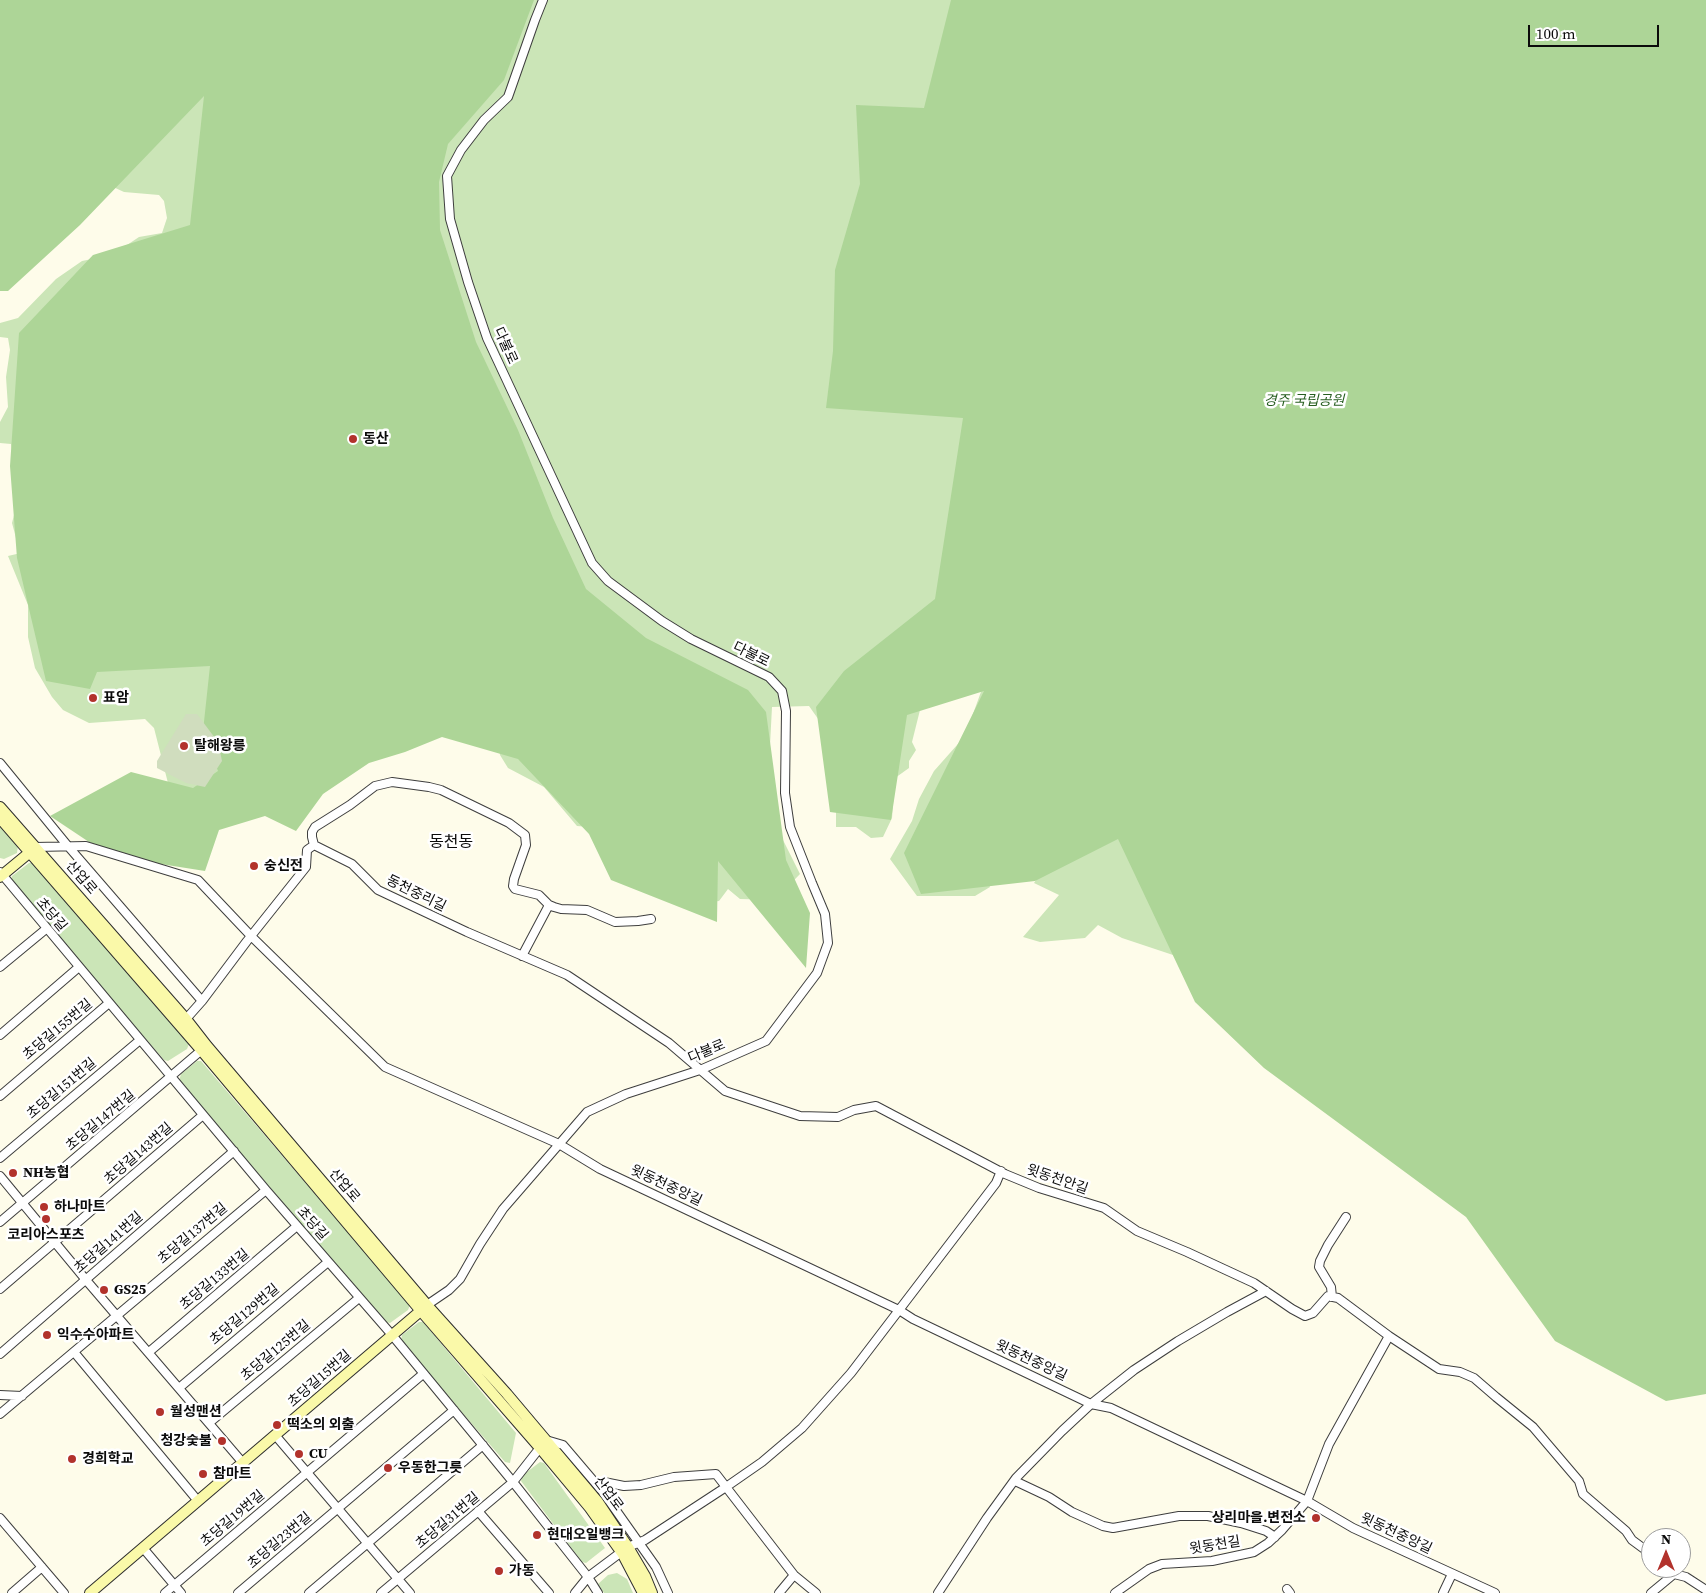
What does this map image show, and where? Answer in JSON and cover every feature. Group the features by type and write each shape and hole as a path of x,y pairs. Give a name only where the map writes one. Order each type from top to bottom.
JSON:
{"street":[{"name":"다불로","path":"424,1308 449,1290 460,1279 503,1209 587,1112 626,1094 700,1070 766,1041 817,973 828,943 826,914 790,827 785,793 786,711 782,691 769,677 691,639 662,621 608,581 592,563 487,338 468,282 450,219 447,176 461,150 484,120 508,98 543,0"},
{"path":"0,763 202,1001"},
{"path":"186,1019 306,867 307,850 314,845 312,832 315,827 376,786 392,782 441,790 520,830 525,835 526,845 513,886 518,890 539,895 549,905 561,909 588,910 615,922 632,922 650,918"},
{"name":"산업로","path":"0,807 33,849 424,1308 543,1444 598,1502 625,1550 643,1593"},
{"name":"산업로","path":"0,818 33,849 186,1019 204,1049"},
{"name":"윗동천중앙길","path":"33,849 68,845 86,846 198,880 251,936 385,1067 559,1144 600,1169 899,1310 912,1319 1091,1404 1111,1408 1306,1501 1354,1528 1495,1593"},
{"name":"동천중리길","path":"314,845 352,864 378,890 467,932 567,975 669,1043 700,1070"},
{"path":"1,875 33,849"},
{"name":"초당길","path":"1,875 266,1190 392,1335 513,1482 588,1577 598,1593"},
{"path":"522,956 549,905"},
{"path":"0,967 46,929"},
{"path":"0,1035 79,967"},
{"name":"초당길155번길","path":"0,1096 109,1003"},
{"name":"초당길151번길","path":"0,1158 140,1040"},
{"name":"초당길147번길","path":"0,1222 204,1049"},
{"name":"윗동천안길","path":"700,1070 725,1091 800,1116 838,1117 854,1110 876,1106 1001,1171 1040,1188 1104,1208 1137,1231 1254,1283 1305,1316 1313,1313 1328,1296 1332,1297"},
{"name":"초당길143번길","path":"0,1289 203,1115"},
{"name":"초당길141번길","path":"0,1354 234,1151"},
{"path":"574,1593 588,1577 625,1550 726,1488 762,1462 802,1428 851,1373 996,1182 1001,1171"},
{"path":"0,1176 86,1280 243,1463"},
{"name":"초당길137번길","path":"0,1414 266,1190"},
{"path":"1346,1216 1320,1261 1319,1267 1331,1286 1332,1297 1338,1298 1439,1369 1460,1372 1474,1378 1533,1427 1579,1481 1583,1494 1641,1547"},
{"name":"초당길133번길","path":"149,1352 297,1226"},
{"name":"초당길129번길","path":"179,1388 328,1262"},
{"path":"938,1593 987,1518 1015,1481 1062,1431 1091,1404 1134,1370 1178,1341 1266,1291"},
{"name":"초당길125번길","path":"209,1423 359,1298"},
{"name":"초당길15번길","path":"90,1593 424,1308"},
{"name":"윗동천길","path":"1115,1593 1149,1569 1162,1564 1212,1561 1254,1552 1275,1537 1306,1501 1329,1444 1390,1336"},
{"path":"74,1352 198,1501"},
{"name":"초당길19번길","path":"165,1593 423,1374"},
{"path":"0,1395 22,1396"},
{"name":"초당길23번길","path":"238,1593 454,1410"},
{"path":"275,1435 410,1593"},
{"path":"543,1444 563,1445 598,1486 640,1542 656,1567 668,1593"},
{"name":"초당길31번길","path":"381,1593 513,1482 543,1444"},
{"path":"309,1593 483,1445"},
{"path":"598,1486 604,1482 624,1486 641,1485 674,1477 716,1474 794,1575 816,1593"},
{"path":"1015,1481 1049,1497 1072,1512 1112,1528 1179,1516 1208,1516 1241,1523 1266,1531 1275,1537"},
{"path":"478,1511 549,1593"},
{"path":"0,1518 64,1593"},
{"path":"143,1548 181,1593"},
{"name":"산업로","path":"625,1550 645,1576 652,1593"},
{"path":"12,1593 42,1567"},
{"path":"1443,1593 1452,1574"},
{"path":"780,1593 794,1575"},
{"path":"1650,1593 1664,1578"},
{"path":"1689,1578 1706,1590"}],"green space":[{"name":"경주 국립공원","path":"0,0 1706,0 1209,967 1122,938 1098,925 1085,938 1040,942 1023,937 1059,895 1034,883 1045,866 988,880 990,887 975,896 917,896 890,859 912,821 919,799 934,771 965,736 986,678 923,698 912,742 916,750 909,761 909,768 895,778 892,818 883,837 871,838 856,827 836,827 836,770 828,733 809,706 772,707 768,783 783,840 800,874 775,900 740,899 728,889 719,901 695,904 601,828 577,826 544,787 508,768 500,755 496,728 463,703 264,802 169,787 154,728 145,719 89,723 63,710 52,697 35,668 28,637 28,605 8,556 25,552 16,538 12,523 19,495 11,444 0,443 0,422 8,407 6,377 10,350 8,338 0,337 0,323 18,318 56,279 82,261 112,255 139,237 162,233 167,218 164,201 159,195 124,192 96,179"},
{"path":"0,0 534,0 504,80 448,144 439,182 440,230 476,342 518,430 553,518 586,589 646,638 748,690 766,712 786,860 810,913 806,968 718,861 717,922 611,880 589,834 518,759 442,737 405,752 369,763 323,794 296,831 265,816 219,830 205,871 110,856 50,816 131,772 193,788 218,771 203,731 210,666 97,672 90,689 46,681 17,558 10,466 19,333 93,255 190,225 204,96 80,225 8,291 0,291"},
{"path":"951,0 1706,0 1706,1394 1666,1401 1555,1341 1466,1217 1264,1068 1195,1002 1118,839 1035,881 921,894 904,853 984,691 907,715 891,820 830,812 816,707 844,671 935,599 963,418 826,408 833,351 835,270 860,184 856,105 924,108"},
{"path":"186,714 197,714 218,742 222,761 205,787 186,783 157,768 157,761"},
{"path":"0,824 18,845 17,853 4,859 0,858"},
{"path":"29,863 33,863 189,1044 187,1049 168,1061 164,1060 11,883 12,876"},
{"path":"197,1061 201,1061 410,1305 408,1310 390,1323 385,1322 179,1081 181,1074"},
{"path":"419,1322 423,1322 516,1433 510,1463 505,1462 401,1342 402,1335"},
{"path":"540,1462 544,1463 605,1548 586,1563 582,1562 521,1481 523,1475"},
{"path":"617,1573 627,1579 633,1593 604,1593 598,1584 608,1575"}],"place":[{"name":"동산","path":"353,439"},
{"name":"표암","path":"93,698"},
{"name":"탈해왕릉","path":"184,746"},
{"name":"숭신전","path":"254,866"},
{"name":"NH농협","path":"13,1173"},
{"name":"하나마트","path":"44,1207"},
{"name":"코리아스포츠","path":"46,1219"},
{"name":"GS25","path":"104,1290"},
{"name":"익수수아파트","path":"47,1335"},
{"name":"월성맨션","path":"160,1412"},
{"name":"떡소의 외출","path":"277,1425"},
{"name":"청강숯불","path":"222,1441"},
{"name":"CU","path":"299,1454"},
{"name":"경희학교","path":"72,1459"},
{"name":"우동한그릇","path":"388,1468"},
{"name":"참마트","path":"203,1474"},
{"name":"상리마을.변전소","path":"1316,1518"},
{"name":"현대오일뱅크","path":"537,1535"},
{"name":"가동","path":"499,1571"}],"district":[{"name":"동천동","path":"451,843"}]}
